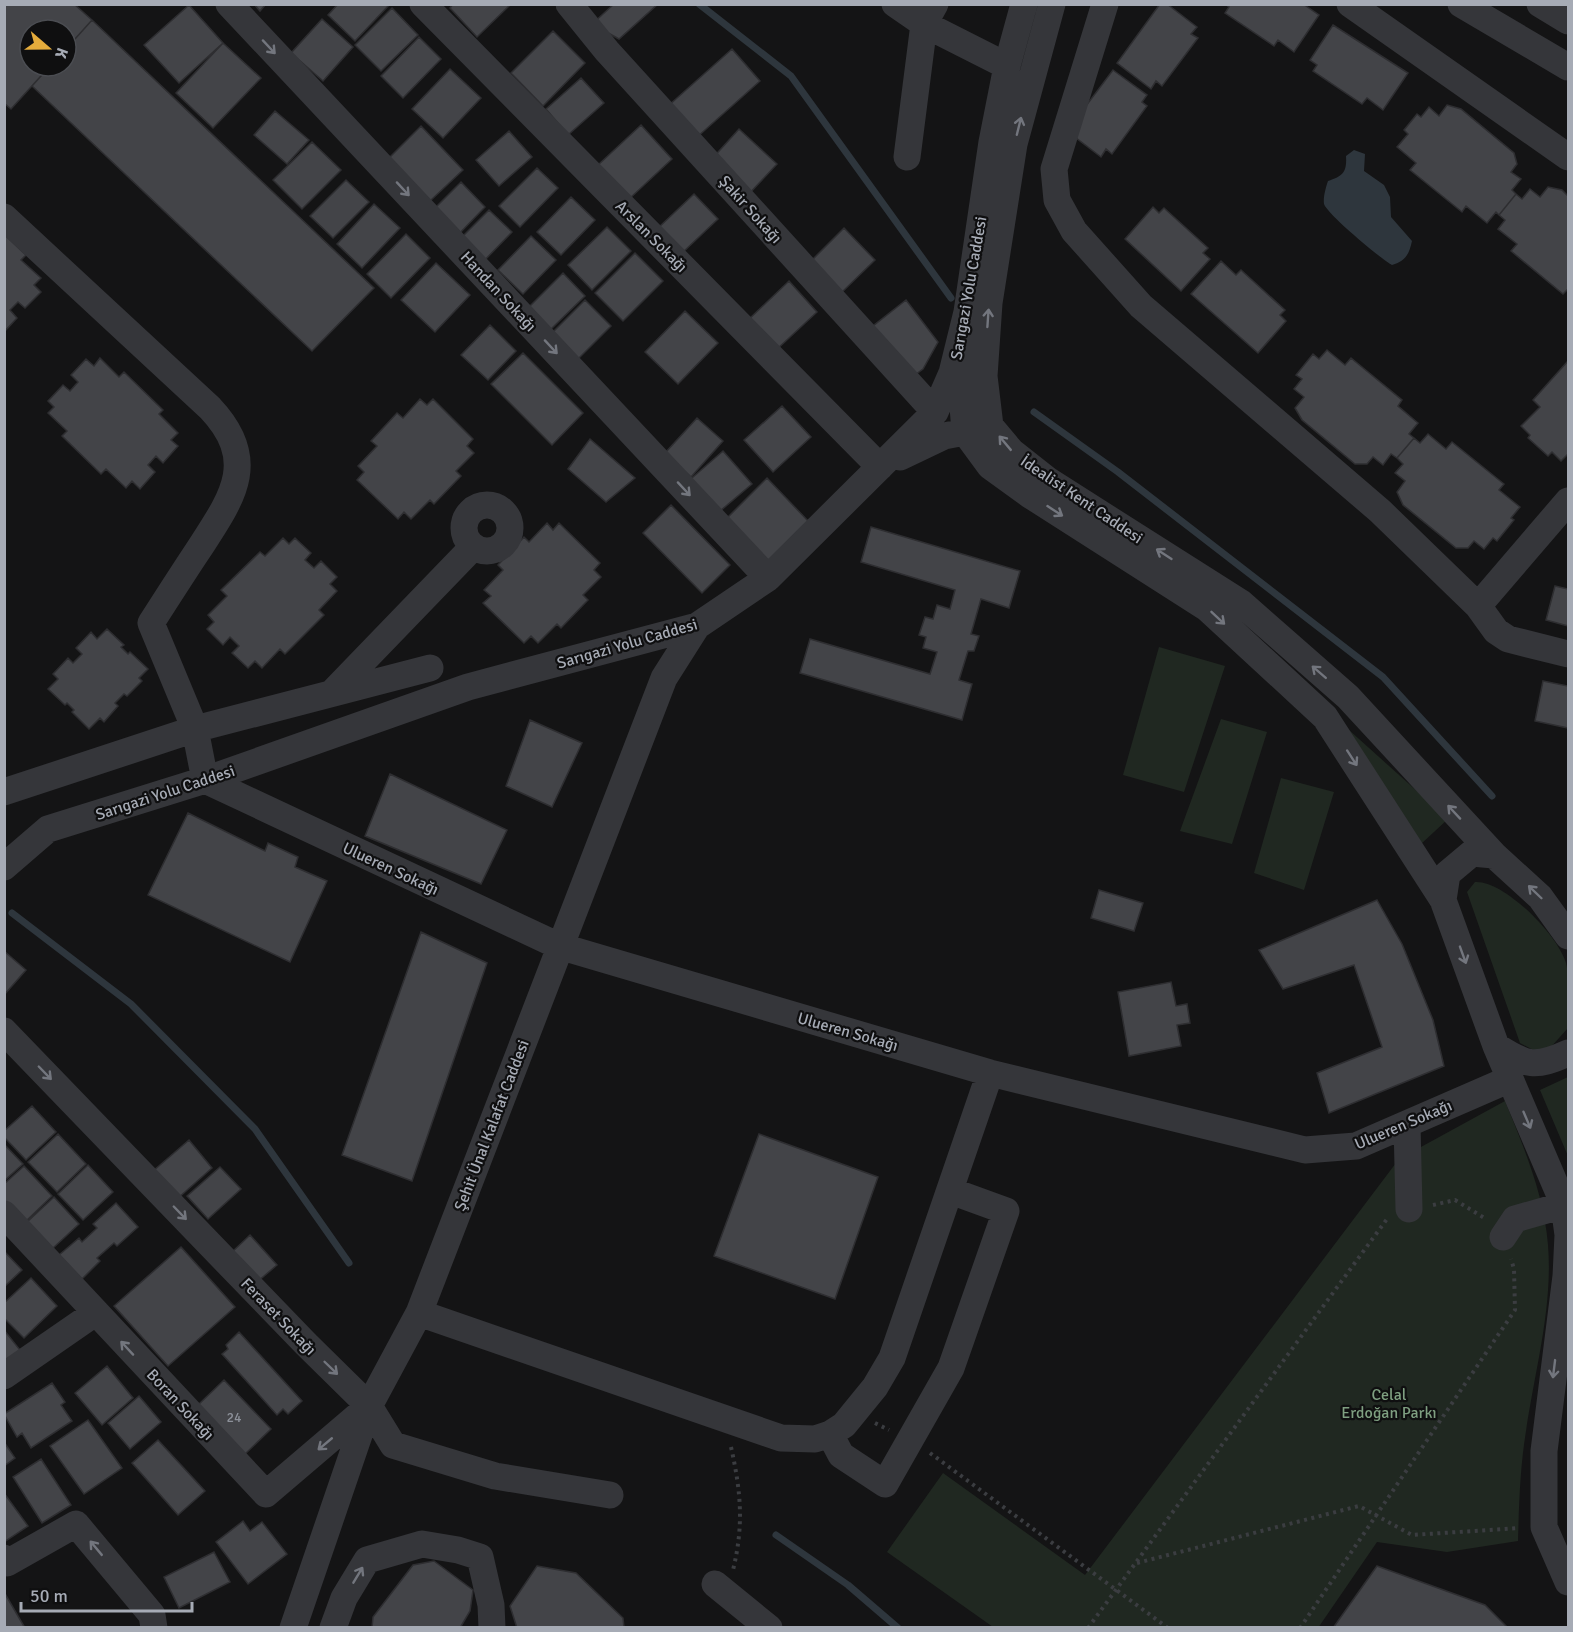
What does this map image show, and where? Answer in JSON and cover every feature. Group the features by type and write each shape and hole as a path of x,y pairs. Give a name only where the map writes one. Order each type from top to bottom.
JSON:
{"street":[{"name":"Handan Sokağı","path":"229,4 768,578"},
{"name":"Arslan Sokağı","path":"423,4 880,467"},
{"name":"Şakir Sokağı","path":"569,4 607,51 935,412"},
{"path":"895,4 930,14 1007,66"},
{"name":"Sarıgazi Yolu Caddesi","path":"4,867 48,829 205,780 468,687 697,626 768,578 935,412 952,373 967,312 992,141 1007,66 1024,4"},
{"name":"İdealist Kent Caddesi","path":"1052,4 1014,144 989,303 984,376 990,426 1011,451 1049,481 1241,603 1348,697 1494,855 1540,897 1569,936"},
{"path":"1105,4 1054,169 1057,200 1074,231 1141,306 1380,511 1478,606 1496,631 1508,639 1569,654"},
{"path":"1350,4 1569,157"},
{"path":"1461,4 1569,68"},
{"path":"1540,4 1569,21"},
{"path":"907,157 930,14"},
{"path":"4,217 210,408 228,432 234,447 237,471 230,501 151,623 195,729 205,780"},
{"path":"965,432 961,381 967,312"},
{"path":"880,467 944,436 965,432 981,410 984,376"},
{"name":"İdealist Kent Caddesi","path":"965,432 990,466 998,472 1207,608 1325,717 1443,900 1496,1046 1564,1205 1568,1235 1566,1276 1544,1451 1544,1527 1569,1582"},
{"path":"1478,606 1569,501"},
{"path":"334,691 473,547"},
{"name":"Şehit Ünal Kalafat Caddesi","path":"293,1628 369,1406 419,1313 664,678 697,626"},
{"path":"4,792 195,729 334,691 430,668"},
{"name":"Ulueren Sokağı","path":"205,780 559,946 990,1073 1305,1150 1356,1146 1510,1079"},
{"path":"1443,900 1448,874 1472,853 1494,855"},
{"name":"Feraset Sokağı","path":"4,1031 306,1344 369,1406 393,1445 495,1476 610,1495"},
{"path":"1496,1046 1521,1062 1544,1064 1569,1053"},
{"path":"419,1313 724,1420 797,1441 831,1434 856,1412 892,1358 990,1073"},
{"path":"1407,1124 1409,1209"},
{"path":"831,1434 841,1455 885,1484 911,1442 951,1368 1006,1211 951,1191"},
{"path":"1503,1238 1515,1219 1564,1205"},
{"name":"Boran Sokağı","path":"4,1214 266,1494 369,1406"},
{"path":"4,1376 95,1313"},
{"path":"4,1558 7,1563 76,1524 152,1615 154,1628"},
{"path":"333,1628 344,1598 367,1560 422,1544 458,1550 480,1557 491,1605 492,1628"},
{"path":"715,1584 769,1628"}],"path":[{"path":"1088,1628 1392,1212 1455,1200 1498,1226 1514,1269 1515,1310 1300,1628"},
{"path":"856,1412 925,1450 1168,1628"},
{"path":"715,1584 733,1570 739,1547 741,1513 740,1489 724,1420"},
{"path":"1135,1563 1359,1506 1412,1535 1544,1527"}],"green space":[{"path":"1159,647 1225,666 1184,792 1123,775"},
{"path":"1221,719 1267,732 1232,844 1180,831"},
{"path":"1349,730 1448,819 1421,844"},
{"path":"1281,778 1334,792 1304,890 1254,873"},
{"path":"1475,882 1500,890 1528,911 1552,938 1566,963 1569,987 1568,1028 1550,1048 1539,1053 1520,1043 1467,892"},
{"path":"1568,1077 1568,1156 1540,1090"},
{"name":"Celal Erdoğan Parkı","path":"1505,1101 1538,1189 1546,1226 1549,1268 1546,1315 1522,1459 1518,1541 1447,1552 1377,1542 1318,1628 993,1627 887,1552 943,1473 1085,1575 1399,1159"}],"shaded area":[{"path":"1354,150 1365,154 1364,171 1384,185 1390,197 1391,217 1412,241 1406,256 1392,265 1366,246 1334,217 1324,204 1328,181 1343,173 1346,156"}],"building":[{"path":"4,4 74,4 92,20 78,36 78,18 18,18 18,78 39,78 11,109 4,103"},
{"path":"254,4 266,4 260,11"},
{"path":"338,4 390,4 355,41 328,15"},
{"path":"453,4 511,4 477,37 450,8"},
{"path":"614,4 658,4 619,39 592,24"},
{"path":"1160,4 1167,4 1197,27 1191,34 1198,38 1162,86 1156,81 1151,89 1117,63"},
{"path":"1225,4 1303,4 1319,15 1294,52 1278,40 1274,46 1225,13 1229,7"},
{"path":"189,5 223,43 179,83 144,45"},
{"path":"392,8 418,35 381,71 355,45"},
{"path":"322,19 353,47 323,81 291,53"},
{"path":"92,20 374,288 312,351 32,86 39,78 78,78 78,36"},
{"path":"1333,25 1408,73 1383,110 1367,98 1362,104 1313,71 1317,65 1310,60"},
{"path":"553,31 585,63 543,106 511,73"},
{"path":"419,37 441,59 403,98 381,76"},
{"path":"223,43 261,78 213,128 176,93"},
{"path":"732,49 760,81 696,138 668,106"},
{"path":"450,69 481,98 443,138 412,109"},
{"path":"1113,70 1147,95 1142,102 1147,106 1112,154 1106,149 1101,157 1067,131"},
{"path":"581,78 604,103 568,135 546,109"},
{"path":"1447,105 1461,109 1514,153 1517,164 1511,172 1521,179 1512,190 1516,194 1499,215 1496,212 1487,223 1466,206 1462,212 1410,170 1416,163 1397,147 1408,134 1404,130 1417,114 1421,117 1429,107 1439,116"},
{"path":"275,111 309,140 287,164 254,135"},
{"path":"641,125 672,159 628,200 598,165"},
{"path":"421,126 463,170 430,201 389,158"},
{"path":"739,129 777,164 747,196 710,161"},
{"path":"509,131 532,157 499,186 476,160"},
{"path":"312,142 341,170 302,209 273,180"},
{"path":"537,168 558,188 520,227 499,206"},
{"path":"346,180 369,202 333,238 310,216"},
{"path":"461,182 485,207 455,238 430,213"},
{"path":"1548,187 1562,190 1568,196 1568,289 1563,294 1511,251 1517,244 1498,229 1505,220 1499,215 1516,194 1522,199 1530,189 1540,197"},
{"path":"694,194 718,219 681,254 657,229"},
{"path":"571,197 595,220 561,255 537,232"},
{"path":"374,204 400,228 362,268 337,244"},
{"path":"1153,207 1159,213 1164,208 1208,248 1203,253 1210,259 1181,291 1125,239"},
{"path":"489,210 512,232 480,265 456,243"},
{"path":"607,227 631,251 592,290 568,265"},
{"path":"844,228 875,260 838,296 808,264"},
{"path":"4,234 26,255 21,260 41,278 34,285 41,292 25,308 18,302 10,310 17,318 4,332"},
{"path":"406,234 430,258 391,298 367,274"},
{"path":"531,236 556,260 523,294 498,270"},
{"path":"635,253 663,281 623,321 595,293"},
{"path":"1221,261 1236,275 1241,270 1285,310 1280,315 1286,321 1258,353 1191,294"},
{"path":"436,263 470,295 435,332 401,300"},
{"path":"563,273 585,296 550,330 528,308"},
{"path":"789,281 817,312 775,351 747,321"},
{"path":"585,300 611,326 576,361 551,334"},
{"path":"906,300 938,342 923,369 912,377 873,326"},
{"path":"685,311 718,343 678,384 645,352"},
{"path":"490,325 516,351 488,380 461,355"},
{"path":"1327,350 1345,365 1351,358 1402,400 1398,406 1418,423 1409,434 1414,438 1397,458 1391,454 1383,465 1373,457 1367,464 1355,464 1302,420 1295,408 1304,397 1294,389 1302,379 1296,375 1313,354 1319,359"},
{"path":"523,353 583,413 552,445 491,384"},
{"path":"100,358 119,377 124,372 163,410 159,414 178,433 171,440 178,446 163,463 156,456 148,465 155,472 140,489 132,481 126,488 106,469 101,474 62,436 67,431 48,413 54,407 48,401 63,385 70,391 78,382 71,375 86,359 94,366"},
{"path":"1568,361 1568,454 1561,461 1552,452 1548,456 1528,438 1530,435 1521,426 1540,407 1533,400"},
{"path":"420,399 427,405 433,399 473,439 467,446 474,453 456,471 461,476 434,504 430,500 411,519 404,512 398,519 357,480 364,472 358,466 377,446 371,441 397,413 403,418"},
{"path":"782,406 811,437 773,472 744,440"},
{"path":"697,418 723,441 691,477 665,453"},
{"path":"1428,434 1446,449 1452,442 1504,484 1499,490 1520,507 1511,518 1514,520 1497,541 1493,538 1484,549 1474,541 1468,548 1456,548 1403,505 1397,492 1405,481 1395,473 1403,464 1397,458 1414,438 1420,443"},
{"path":"590,439 635,478 606,502 568,469"},
{"path":"723,451 752,484 713,517 685,484"},
{"path":"767,478 810,523 768,564 725,520"},
{"path":"671,505 730,565 702,593 643,533"},
{"path":"547,523 553,530 559,523 600,563 594,570 601,577 583,595 588,600 561,628 557,624 538,643 531,636 524,643 483,603 491,596 484,590 503,570 498,565 524,537 529,542"},
{"path":"871,527 1020,571 1009,608 981,599 971,634 979,636 974,651 968,651 959,680 972,684 962,720 800,673 810,639 930,674 937,652 923,648 926,637 919,635 925,617 933,619 937,605 950,609 955,590 861,562"},
{"path":"283,538 289,544 295,538 311,553 305,560 314,568 321,561 337,577 330,584 337,591 319,610 324,615 285,654 280,649 262,668 255,661 248,668 232,653 239,646 230,637 223,645 207,629 214,622 208,615 227,596 221,590 260,552 265,556"},
{"path":"1555,586 1568,589 1568,626 1546,620"},
{"path":"107,629 124,645 121,647 128,654 130,652 148,669 139,678 142,681 127,696 124,694 115,703 118,706 104,722 100,718 89,729 72,712 74,710 67,703 65,705 48,689 58,679 53,674 68,658 73,663 82,654 76,648 91,632 97,639"},
{"path":"1543,681 1568,686 1568,728 1535,721"},
{"path":"530,720 582,743 552,807 506,786"},
{"path":"390,774 507,830 481,884 365,836"},
{"path":"188,813 265,851 268,843 298,857 295,867 327,881 290,962 148,895"},
{"path":"1099,890 1143,903 1134,931 1091,918"},
{"path":"1377,900 1402,944 1433,1020 1444,1066 1329,1113 1317,1073 1382,1047 1354,965 1283,989 1259,950"},
{"path":"421,932 487,963 412,1181 342,1155"},
{"path":"4,951 26,970 5,994 4,993"},
{"path":"1171,982 1176,1006 1187,1004 1190,1023 1177,1025 1181,1046 1129,1056 1118,992"},
{"path":"32,1106 56,1132 26,1160 4,1137 4,1131"},
{"path":"58,1134 86,1164 57,1192 28,1162"},
{"path":"759,1134 878,1177 835,1299 714,1256"},
{"path":"189,1140 212,1168 177,1199 153,1171"},
{"path":"4,1144 23,1164 4,1181"},
{"path":"88,1165 113,1192 83,1220 58,1194"},
{"path":"24,1166 52,1196 23,1224 4,1204 4,1184"},
{"path":"220,1167 241,1189 208,1219 187,1196"},
{"path":"54,1197 79,1224 52,1249 27,1222"},
{"path":"116,1203 138,1227 117,1246 114,1243 97,1258 100,1261 82,1279 59,1255 79,1238 82,1242 97,1228 93,1224"},
{"path":"250,1235 277,1265 257,1282 231,1253"},
{"path":"181,1247 235,1307 168,1366 114,1306"},
{"path":"4,1251 22,1270 4,1287"},
{"path":"31,1278 57,1306 24,1338 4,1318 4,1303"},
{"path":"4,1330 20,1350 4,1362"},
{"path":"239,1332 302,1401 288,1414 283,1409 277,1415 222,1354 228,1349 226,1345"},
{"path":"107,1366 133,1398 102,1425 75,1393"},
{"path":"224,1380 271,1429 244,1455 198,1405"},
{"path":"52,1383 65,1402 61,1405 72,1421 31,1448 22,1433 17,1437 4,1414"},
{"path":"139,1396 161,1422 130,1449 108,1423"},
{"path":"88,1420 122,1468 84,1494 50,1446"},
{"path":"158,1440 205,1491 178,1515 132,1463"},
{"path":"4,1442 15,1458 4,1466"},
{"path":"41,1459 71,1505 42,1523 13,1477"},
{"path":"4,1493 28,1526 4,1542"},
{"path":"243,1521 250,1531 262,1522 287,1554 248,1584 216,1542"},
{"path":"214,1552 230,1582 179,1608 164,1577"},
{"path":"434,1561 473,1590 470,1611 460,1628 372,1628 373,1617 413,1565"},
{"path":"537,1566 576,1573 623,1618 624,1628 517,1628 510,1606"},
{"path":"1377,1566 1485,1605 1508,1628 1333,1628"},
{"path":"4,1592 25,1628 4,1628"}],"waterway":[{"path":"699,4 791,76 951,298"},
{"path":"1034,412 1118,472 1383,677 1492,796"},
{"path":"12,913 131,1004 255,1129 349,1263"},
{"path":"776,1535 848,1585 898,1628"}]}
